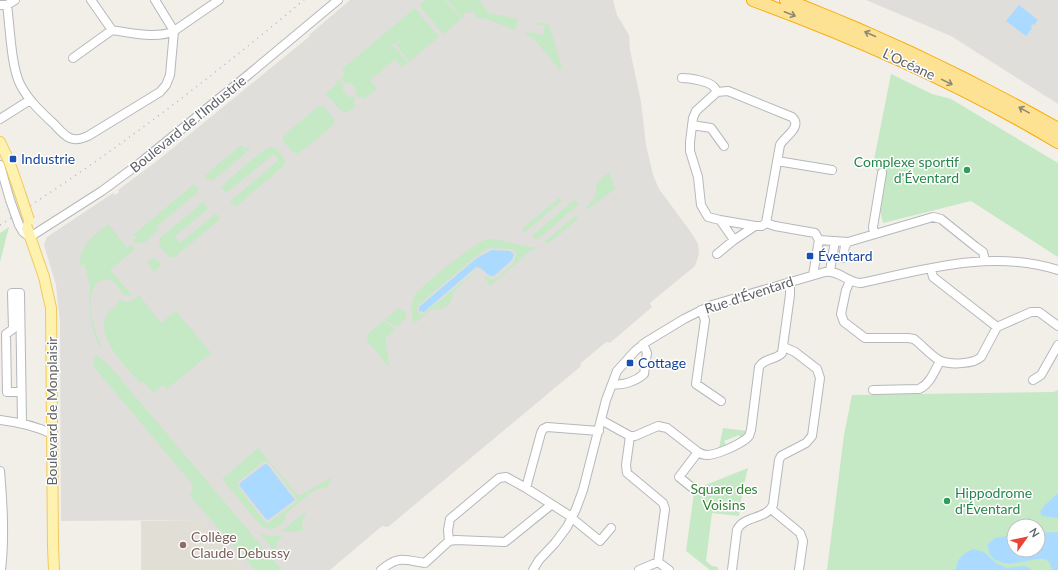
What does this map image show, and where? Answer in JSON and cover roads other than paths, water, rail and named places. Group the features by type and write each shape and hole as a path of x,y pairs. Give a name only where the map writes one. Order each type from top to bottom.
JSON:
{"highway":[{"name":"L’Océane","path":"753,0 833,30 918,68 977,97 1058,142"},
{"name":"L’Océane","path":"786,0 854,27 924,58 1058,129"}],"main road":[{"name":"Boulevard de Monplaisir","path":"0,142 9,161 16,196"},
{"name":"Boulevard de Monplaisir","path":"0,152 24,223 32,236 48,289 51,308 54,570"}],"street":[{"path":"15,0 4,5 16,75 20,85 30,100 66,136 76,140 88,136 164,89 168,82 174,31 155,0"},
{"path":"91,0 112,30 127,33 160,34 166,34 174,31 219,0"},
{"name":"Boulevard de l'Industrie","path":"32,236 102,192 134,168 338,0"},
{"path":"73,58 112,30"},
{"path":"682,78 694,79 709,83 717,92"},
{"path":"728,91 795,119 796,123 792,133 782,141 780,145 766,223 762,226 708,217 701,205 697,173 690,151 692,126 696,111 717,92 728,91"},
{"path":"0,119 30,100"},
{"path":"692,126 711,128 724,146"},
{"path":"777,161 832,170"},
{"name":"Boulevard de Monplaisir","path":"0,165 16,196"},
{"path":"874,234 873,227 882,173"},
{"path":"819,240 848,242 933,217 941,219 983,252 985,261"},
{"path":"720,220 734,240"},
{"path":"766,223 815,233 819,240 813,275"},
{"path":"717,254 755,226"},
{"path":"835,241 830,271 837,273 855,283 985,261 1022,262 1058,270"},
{"path":"843,258 845,246 848,242"},
{"path":"931,269 933,277 997,327"},
{"name":"Rue d'Éventard","path":"536,568 539,560 555,543 572,518 583,490 606,400 617,372 632,354 643,344 684,319 722,301 830,271"},
{"path":"850,281 846,290 841,314 844,322 866,338 914,339 940,361 972,362 977,360 981,357 997,327 1034,312 1041,314 1058,326"},
{"path":"601,420 630,436 635,436 662,426 667,428 703,455 713,454 742,442 749,436 759,367 764,361 780,355 784,347 790,291 789,282"},
{"path":"21,392 7,392 6,334 13,329 12,293 20,293 22,424"},
{"path":"701,310 705,320 696,384 721,401"},
{"path":"612,384 624,384 639,379 644,374 647,353 643,344"},
{"path":"1033,380 1041,375 1058,345"},
{"path":"732,570 737,530 739,526 745,522 766,514 771,509 773,505 779,460 781,456 806,443 812,436 820,378 817,369 795,352 784,347"},
{"path":"873,390 918,389 923,387 929,381 940,361"},
{"path":"0,420 45,430 52,434"},
{"path":"526,488 543,429 547,427 598,431"},
{"path":"630,436 626,465 627,473 661,500 664,506 658,562"},
{"path":"694,490 679,477 698,452"},
{"path":"0,471 4,534 4,549 1,570"},
{"path":"449,541 448,530 450,519 499,478 506,477 526,488 572,518 600,541 611,528"},
{"path":"381,570 390,562 397,560 424,567 449,541 505,542 551,505"},
{"path":"771,509 802,536 803,541 799,570"},
{"path":"639,570 658,562"},
{"path":"658,562 669,570"}],"water":[{"path":"1019,5 1038,20 1034,25 1032,24 1032,28 1026,36 1006,21"},
{"path":"492,250 510,251 514,254 512,260 494,276 489,275 479,267 476,267 424,312 419,311 419,307 477,258"},
{"path":"265,464 268,465 295,500 268,520 239,485"},
{"path":"1058,493 1058,518 1042,516 1040,512 1043,507"},
{"path":"1058,532 1058,570 1052,570 1050,563 1045,559 1014,563 1002,562 994,559 989,551 988,544 995,538 1006,536 1006,558 1046,558 1046,533"},
{"path":"973,549 984,552 997,564 1008,568 1025,566 1032,570 956,570 957,563 961,557"}],"railway":[{"path":"0,225 79,173 156,118 231,60 304,0"}],"place":[{"name":"Industrie","path":"13,159"},
{"name":"Complexe sportif d'Éventard","path":"967,170"},
{"name":"Éventard","path":"810,256"},
{"name":"Cottage","path":"630,363"},
{"name":"Hippodrome d'Éventard","path":"947,501"},
{"name":"Collège Claude Debussy","path":"183,545"}],"park label":[{"name":"Square des Voisins","path":"724,498"}]}
